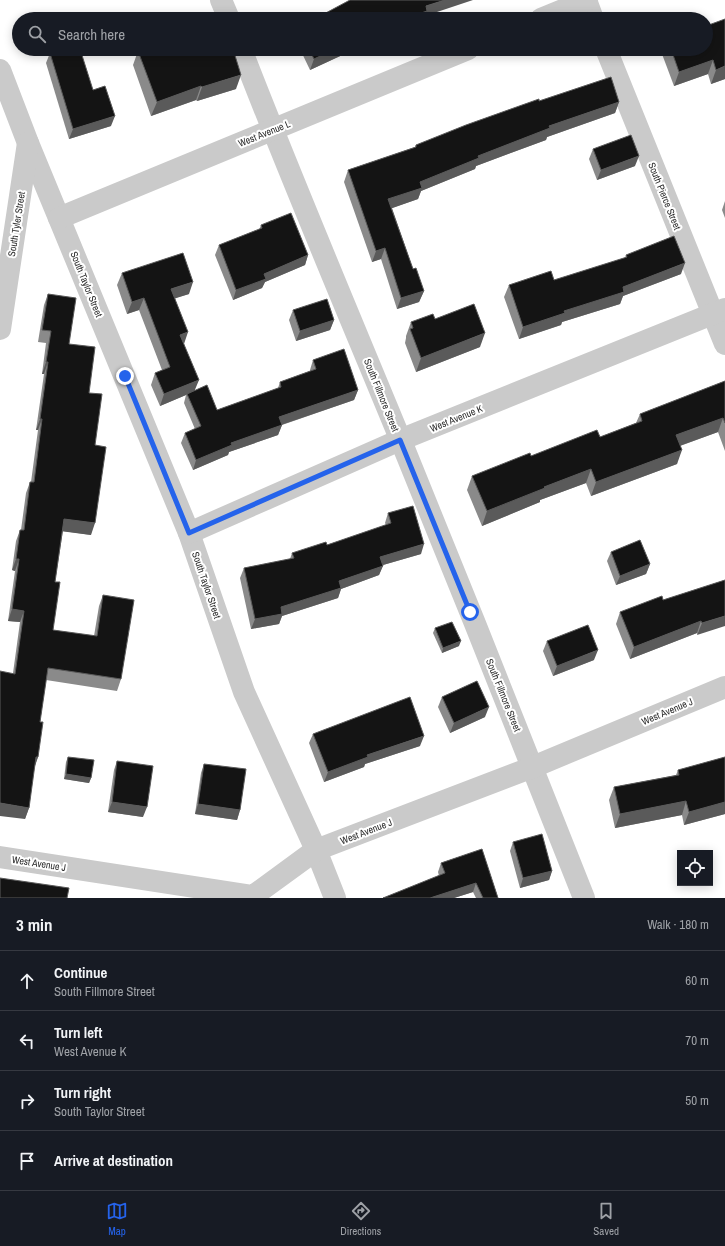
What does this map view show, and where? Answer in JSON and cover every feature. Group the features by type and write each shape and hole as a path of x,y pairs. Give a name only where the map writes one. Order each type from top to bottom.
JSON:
{"street":[{"path":"222,0 226,12"},
{"path":"558,12 586,0 590,12"},
{"name":"South Fillmore Street","path":"243,56 533,767 584,898"},
{"name":"West Avenue L","path":"59,218 451,56"},
{"name":"South Pierce Street","path":"609,56 719,312 725,344"},
{"name":"South Taylor Street","path":"0,70 28,143 189,533 244,692 316,850 335,898"},
{"name":"South Tyler Street","path":"0,329 28,143"},
{"name":"West Avenue K","path":"189,533 400,440 719,312"},
{"name":"West Avenue J","path":"0,857 253,897 316,850 533,767 725,687"}],"building":[{"path":"350,0 445,0 426,6 427,11 424,12 328,12"},
{"path":"725,19 725,66 716,70 713,60 679,72 673,56 713,56 713,23"},
{"path":"51,56 82,56 93,90 105,86 115,116 73,129"},
{"path":"140,56 235,56 241,75 202,87 201,86 157,102"},
{"path":"312,56 320,56 314,59"},
{"path":"611,77 619,102 549,126 550,128 478,156 479,158 420,182 422,188 388,199 413,269 416,268 424,291 401,298 385,248 376,251 348,170 416,147 416,145 466,125 539,99 539,101"},
{"path":"631,135 639,156 601,170 593,149"},
{"path":"291,213 308,255 264,274 266,279 236,290 219,245 262,228 261,225"},
{"path":"674,236 685,263 623,287 624,292 564,311 565,313 523,327 509,285 551,271 554,280 627,257 626,255"},
{"path":"183,253 193,282 171,289 188,332 180,335 199,380 164,394 155,373 170,367 144,298 132,302 122,273"},
{"path":"48,294 76,298 69,344 95,347 89,393 102,394 95,445 106,447 95,523 64,519 55,582 60,582 53,630 97,636 103,595 134,600 121,679 48,668 40,722 43,722 38,757 36,757 29,808 0,803 0,671 15,674 24,611 12,609 19,559 16,559 20,530 24,530 30,482 34,482 42,419 40,419 51,331 42,330"},
{"path":"327,299 334,320 300,331 293,310"},
{"path":"474,304 485,333 421,358 410,329 413,328 411,322 433,314 435,319"},
{"path":"344,349 358,390 279,417 282,425 231,443 232,445 196,460 185,433 201,426 187,394 207,385 217,410 281,387 280,382 316,369 313,360"},
{"path":"725,381 725,423 723,418 676,435 682,450 596,482 591,469 487,511 472,476 530,453 531,456 597,430 600,437 642,421 640,414"},
{"path":"413,506 424,544 380,557 383,566 339,581 341,588 281,607 282,614 255,619 244,568 294,558 292,553 326,542 327,545 391,523 388,513"},
{"path":"640,540 650,564 620,576 611,552"},
{"path":"725,580 725,616 702,623 701,621 634,647 620,612 662,596 663,600"},
{"path":"452,622 461,641 443,648 435,628"},
{"path":"588,625 598,650 557,666 547,641"},
{"path":"477,681 489,707 454,723 442,697"},
{"path":"410,697 424,736 367,755 368,757 328,772 313,734"},
{"path":"68,757 94,760 91,778 66,774"},
{"path":"725,757 725,802 689,812 686,801 620,814 614,787 679,775 678,770"},
{"path":"117,761 153,766 147,807 112,802"},
{"path":"204,764 246,769 240,810 198,804"},
{"path":"542,834 552,871 523,878 513,842"},
{"path":"482,849 498,898 483,898 476,883 430,898 383,898 445,873 441,863"},
{"path":"0,878 69,888 67,898 0,898"}],"route":[{"path":"125,376 189,533 400,440 470,612"}]}
